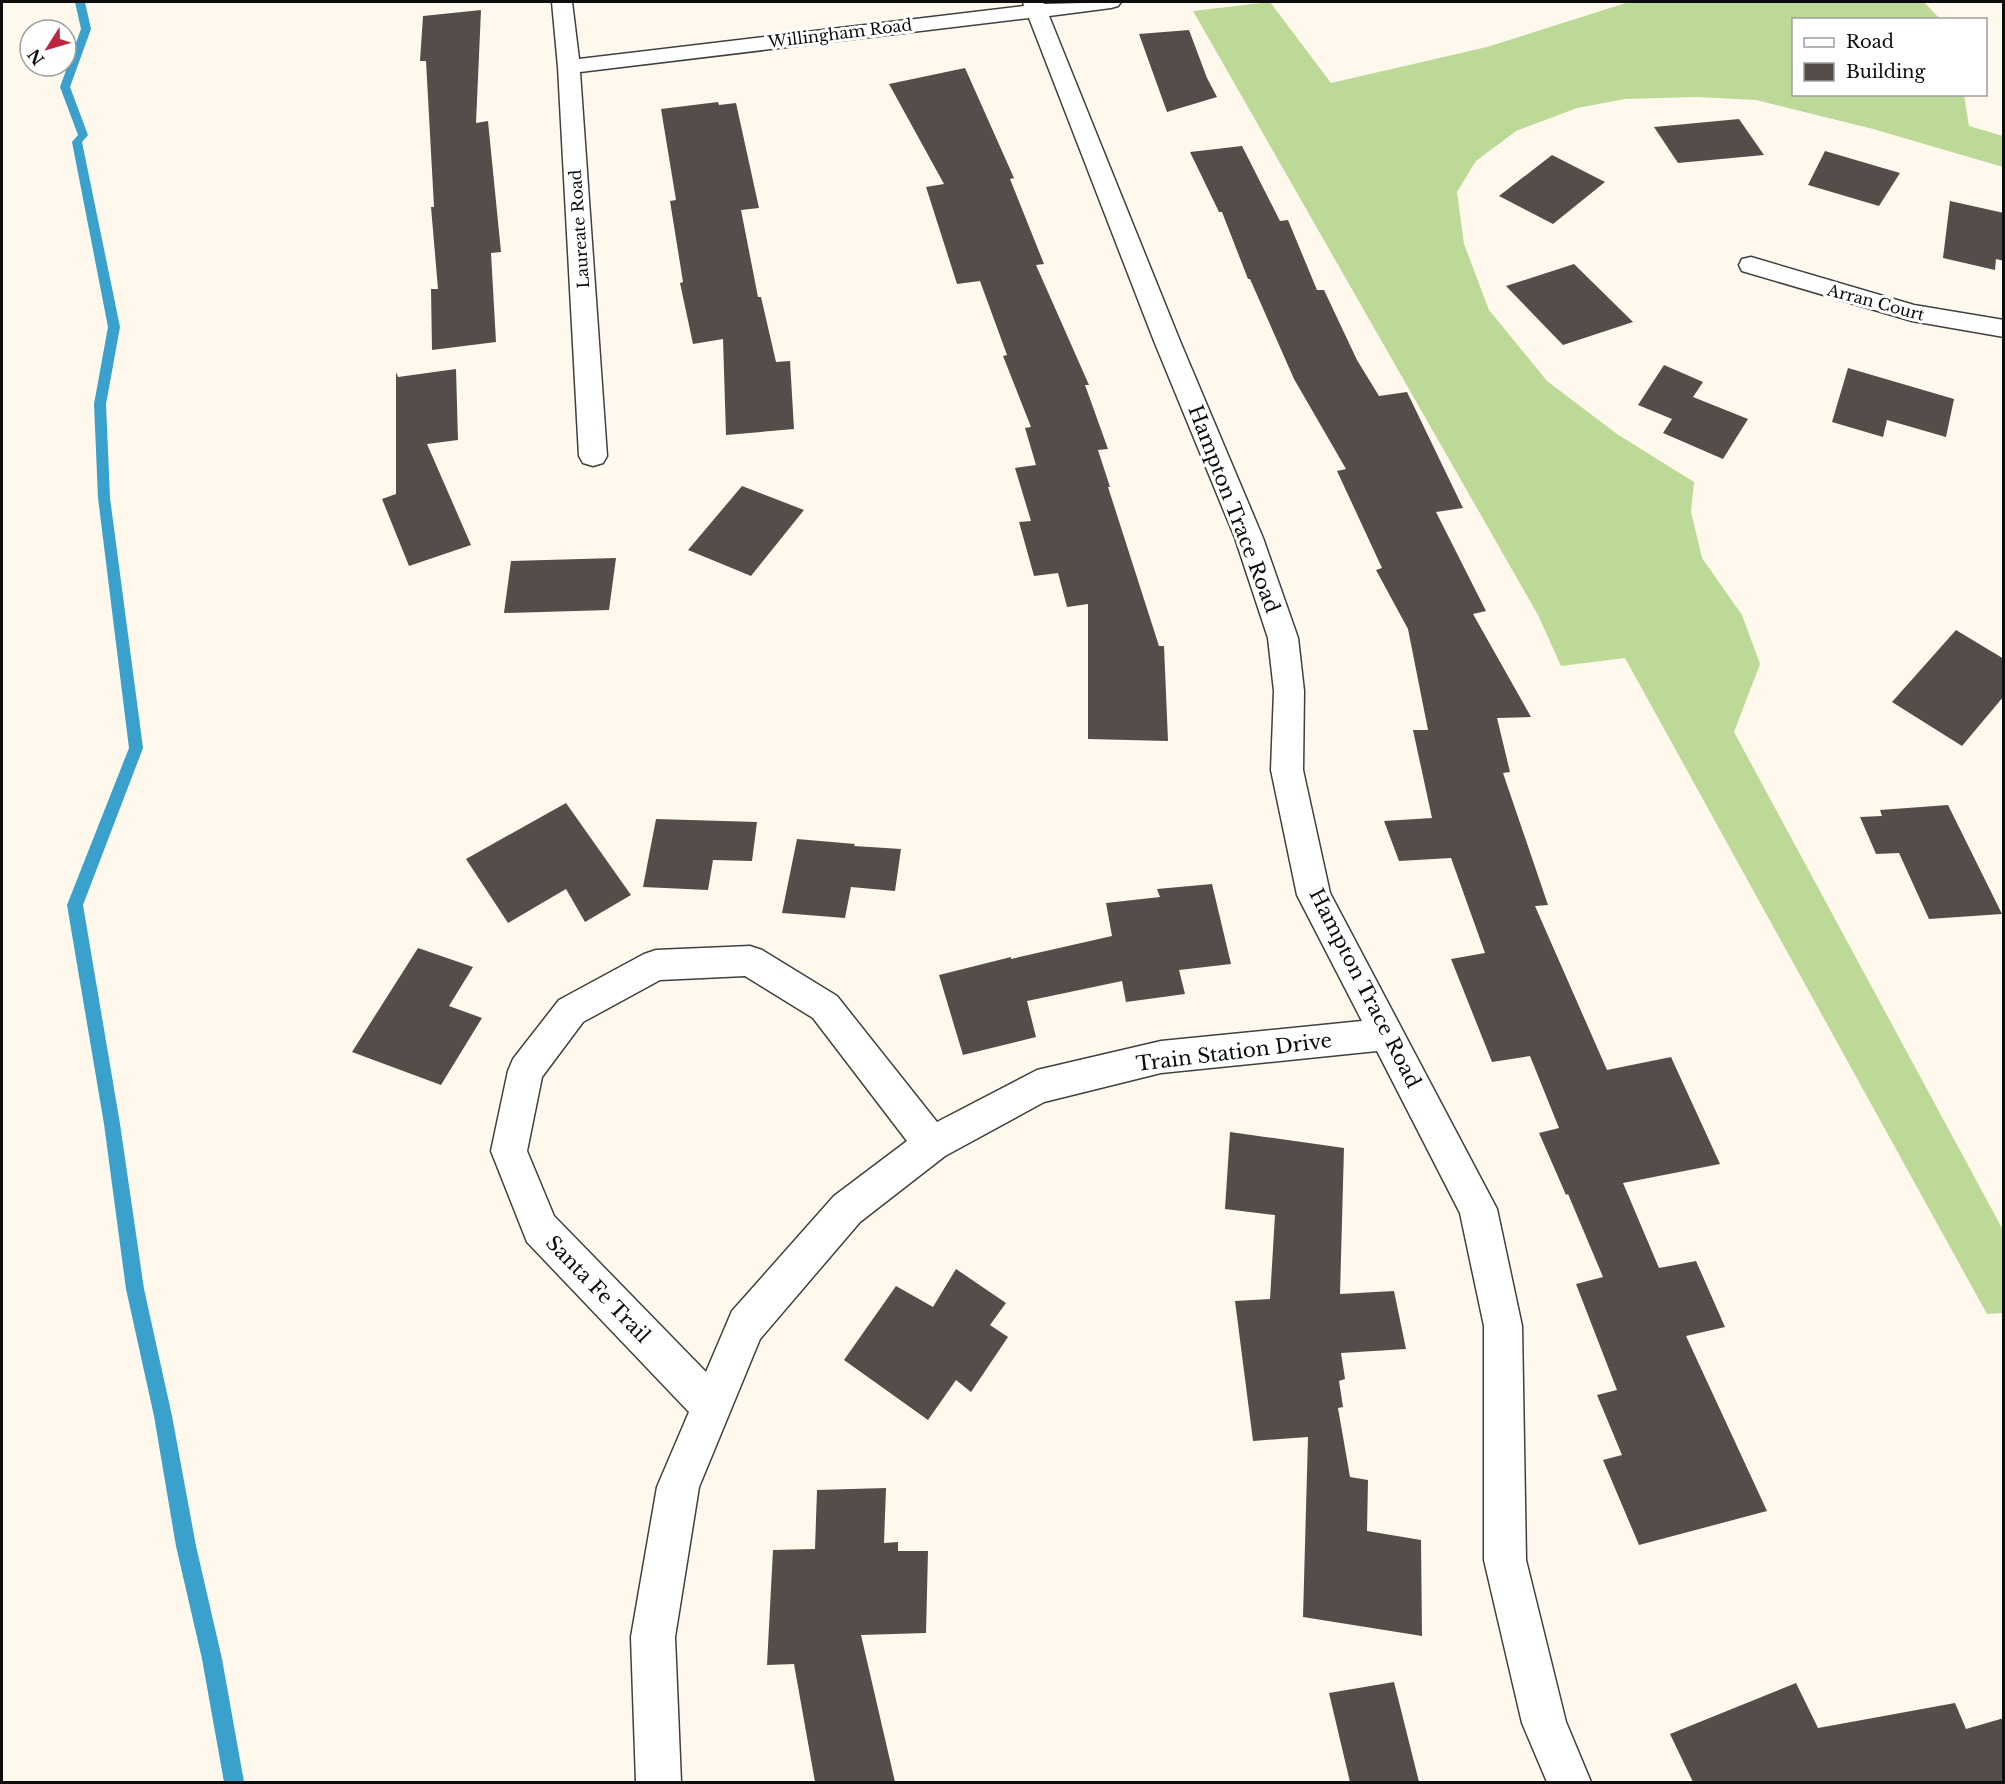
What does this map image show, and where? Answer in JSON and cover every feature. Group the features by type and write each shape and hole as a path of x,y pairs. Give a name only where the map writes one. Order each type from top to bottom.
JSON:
{"street":[{"name":"Laureate Road","path":"562,2 569,67 593,456"},
{"name":"Willingham Road","path":"569,67 1034,5 1111,2"},
{"name":"Hampton Trace Road","path":"1034,5 1167,341 1249,538 1283,638 1289,691 1287,770 1314,895 1478,1209 1503,1326 1505,1560 1544,1723 1569,1782"},
{"name":"Arran Court","path":"1751,265 1912,313 2004,329"},
{"name":"Santa Fe Trail","path":"712,1407 540,1229 509,1151 526,1071 571,1011 656,965 750,962 825,1007 932,1144"},
{"name":"Train Station Drive","path":"658,1782 652,1636 678,1487 746,1325 847,1209 932,1144 1037,1088 1161,1058 1387,1034"}],"green space":[{"path":"1270,2 1331,83 1487,47 1629,2 1924,2 1939,18 1792,18 1792,96 1964,96 1969,126 2003,136 2003,167 1873,129 1756,100 1696,97 1625,99 1577,108 1516,131 1476,161 1457,192 1464,244 1489,310 1547,381 1617,434 1694,482 1691,512 1702,558 1742,615 1760,664 1734,732 2003,1230 2003,1313 1987,1314 1625,658 1561,666 1538,615 1193,11"}],"building":[{"path":"481,10 476,123 488,121 501,252 491,253 496,342 432,350 431,289 438,289 431,207 434,207 426,61 420,61 423,16"},
{"path":"1189,30 1207,78 1217,97 1167,112 1139,34"},
{"path":"965,68 1014,178 1010,179 1044,264 1036,265 1089,385 1085,385 1108,449 1098,450 1110,487 1108,487 1159,646 1164,646 1168,741 1088,739 1088,604 1067,607 1058,573 1034,576 1019,522 1031,521 1015,468 1036,465 1025,428 1031,427 1003,356 1007,355 980,281 957,284 926,187 944,184 889,84"},
{"path":"718,102 719,105 736,103 759,208 741,210 758,297 761,297 776,362 790,361 794,429 726,435 723,339 693,344 680,283 683,282 670,201 676,200 661,109"},
{"path":"1739,119 1764,155 1678,163 1654,127"},
{"path":"1242,146 1280,221 1288,220 1317,290 1324,290 1357,360 1379,396 1407,392 1463,508 1436,512 1486,611 1473,614 1531,717 1497,718 1510,772 1503,773 1548,905 1535,906 1607,1070 1671,1057 1720,1164 1623,1183 1659,1268 1696,1261 1725,1327 1686,1336 1767,1511 1639,1545 1603,1460 1622,1455 1597,1395 1617,1390 1576,1284 1603,1277 1539,1133 1559,1128 1530,1056 1492,1062 1451,959 1485,953 1451,858 1399,861 1384,821 1432,818 1413,730 1428,730 1408,629 1376,570 1382,568 1337,471 1346,469 1294,379 1250,279 1248,279 1222,212 1219,212 1190,152"},
{"path":"1825,151 1900,173 1879,206 1808,185"},
{"path":"1552,155 1605,182 1553,224 1499,196"},
{"path":"1950,201 2004,213 2004,261 1996,259 1995,270 1943,258"},
{"path":"1574,264 1633,322 1563,345 1506,286"},
{"path":"1664,365 1703,382 1693,397 1748,419 1723,459 1663,433 1672,419 1638,405"},
{"path":"1848,368 1954,399 1946,437 1887,420 1883,437 1832,422"},
{"path":"456,369 458,440 427,444 471,545 409,566 382,499 396,494 396,372 398,377"},
{"path":"742,486 804,510 751,576 688,550"},
{"path":"616,558 609,610 504,613 511,561"},
{"path":"1956,630 2004,659 2004,696 1962,746 1892,702"},
{"path":"566,803 631,895 585,922 566,889 508,923 466,859"},
{"path":"1948,805 2002,914 1929,919 1899,853 1876,854 1860,817 1882,816 1880,810"},
{"path":"656,819 757,822 752,861 713,860 708,890 643,887"},
{"path":"797,839 901,849 895,891 851,887 845,918 782,913"},
{"path":"1212,884 1231,964 1179,970 1185,994 1126,1002 1122,981 1027,1001 1036,1037 963,1055 939,975 1112,936 1106,903 1160,897 1157,889"},
{"path":"418,948 473,967 449,1006 482,1018 441,1085 352,1052"},
{"path":"1230,1132 1344,1148 1340,1294 1394,1291 1406,1349 1341,1353 1345,1379 1339,1381 1343,1407 1338,1408 1350,1477 1368,1480 1367,1531 1421,1540 1422,1636 1303,1617 1308,1437 1253,1441 1235,1301 1270,1299 1275,1215 1225,1209"},
{"path":"956,1269 1006,1303 990,1325 1008,1337 971,1392 956,1380 928,1420 844,1360 896,1286 933,1307"},
{"path":"886,1488 884,1543 898,1542 898,1551 928,1551 926,1633 861,1635 895,1782 815,1782 794,1664 767,1665 773,1550 815,1549 817,1490"},
{"path":"1394,1682 1419,1782 1350,1782 1329,1693"},
{"path":"1796,1683 1818,1728 1955,1703 1966,1729 2004,1718 2004,1782 1693,1782 1670,1734"}],"waterway":[{"path":"80,2 86,29 65,87 83,135 77,142 114,327 100,404 104,498 136,748 75,905 112,1124 135,1289 163,1416 186,1546 212,1659 234,1782"}]}
